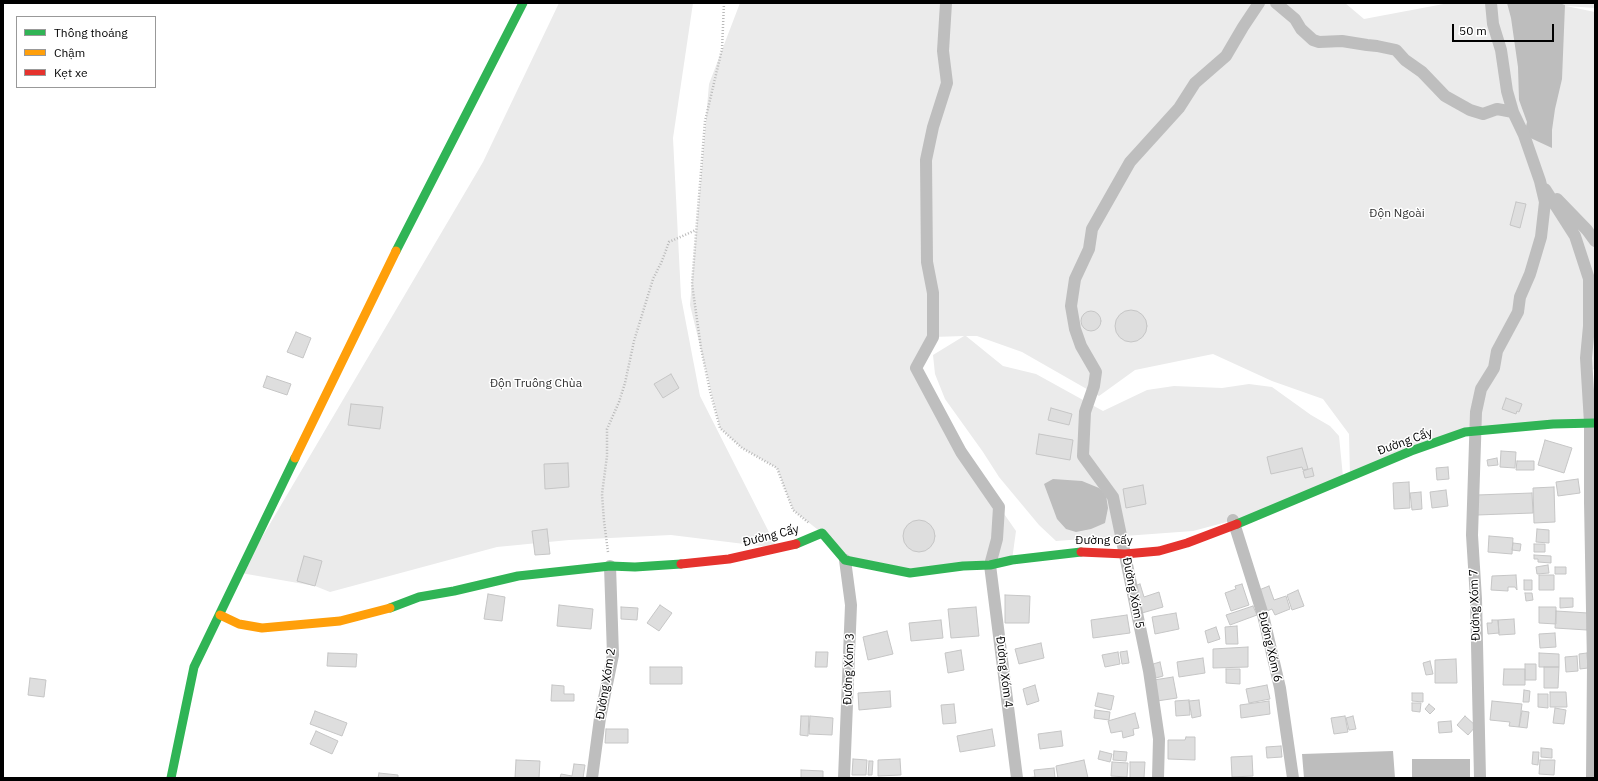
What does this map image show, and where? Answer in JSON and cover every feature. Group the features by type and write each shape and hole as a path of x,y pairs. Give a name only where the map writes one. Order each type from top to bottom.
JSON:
{"street":[{"path":"171,778 194,667 372,299 523,3"},
{"path":"946,3 943,51 947,83 933,127 926,160 927,262 933,293 933,337 916,368 961,452 999,507 997,539 990,565"},
{"name":"Đường Xóm 5","path":"1158,778 1158,740 1149,671 1113,497 1083,456 1085,412 1094,386 1096,372 1081,346 1075,329 1071,306 1075,279 1089,250 1092,229 1130,162 1180,108 1195,83 1226,56 1259,3"},
{"path":"1276,3 1295,19 1301,29 1313,40 1319,42 1342,41 1396,50 1405,60 1422,72 1445,96 1470,110 1483,114 1497,108 1513,112"},
{"path":"1491,3 1493,24 1501,50 1507,91 1513,112 1524,135 1540,181 1575,236 1589,279 1589,326 1586,358 1592,423 1590,502 1593,664 1592,778"},
{"path":"1540,181 1587,230 1595,241"},
{"name":"Đường Xóm 7","path":"1480,778 1476,599 1472,535 1476,412 1481,390 1494,368 1497,351 1518,312 1520,297 1530,274 1541,237 1545,202 1540,181"},
{"name":"Đường Cấy","path":"845,560 910,573 963,566 990,565 1012,560 1088,551 1125,554 1159,551 1187,543 1411,451 1465,432 1553,424 1592,423"},
{"name":"Đường Xóm 6","path":"1234,523 1266,630 1280,688 1293,778"},
{"path":"822,533 845,560"},
{"name":"Đường Cấy","path":"220,615 239,624 262,628 340,621 393,607 419,597 454,591 518,576 610,566 635,567 702,563 729,559 799,543 822,533"},
{"name":"Đường Xóm 3","path":"844,778 851,605 845,560"},
{"name":"Đường Xóm 4","path":"990,565 1017,778"},
{"name":"Đường Xóm 2","path":"592,778 600,718 613,655 610,566"}],"path":[{"path":"724,3 722,49 706,121 692,284 701,348 720,428 742,448 777,468 793,510 822,533"},
{"path":"610,566 602,494 607,456 607,429 626,383 634,341 651,286 669,242 696,229"}],"green space":[{"name":"Độn Truông Chùa","path":"559,3 693,3 673,138 681,297 700,396 777,548 671,535 569,540 497,547 330,592 315,586 241,573 483,162"},
{"name":"Độn Ngoài","path":"740,3 1345,3 1364,19 1449,3 1595,3 1595,8 1566,6 1595,12 1595,369 1587,371 1590,423 1465,432 1350,476 1349,434 1323,399 1272,381 1213,354 1135,370 1099,396 1022,352 977,336 966,336 1003,366 1036,374 1103,411 1147,390 1174,386 1222,388 1249,384 1272,387 1311,415 1330,426 1339,436 1343,477 1268,511 1193,531 1056,541 1039,525 999,477 945,399 935,374 933,355 964,336 933,337 917,368 961,452 1016,531 1012,560 910,573 845,560 822,533 793,510 777,468 742,448 720,428 690,305 709,84"}],"shaded area":[{"path":"1507,3 1559,3 1565,5 1562,79 1555,109 1552,130 1552,148 1524,135 1527,122 1519,100 1518,67 1511,18"},
{"path":"1053,479 1082,481 1099,488 1106,495 1108,508 1105,523 1091,529 1076,532 1066,529 1057,519 1044,484"},
{"path":"1393,751 1395,778 1304,778 1302,754"},
{"path":"1412,759 1470,759 1470,778 1412,778"}],"building":[{"path":"1516,202 1526,204 1520,228 1510,225"},
{"path":"1131,310 1140,313 1144,317 1147,326 1144,335 1140,339 1131,342 1122,339 1118,335 1115,326 1118,317 1122,313"},
{"path":"1087,311 1095,311 1101,317 1101,325 1095,331 1087,331 1081,325 1081,317"},
{"path":"296,332 311,338 303,358 287,352"},
{"path":"671,374 679,388 663,398 654,384"},
{"path":"267,376 291,384 287,395 263,387"},
{"path":"1506,398 1522,404 1519,412 1517,411 1516,414 1502,409"},
{"path":"351,404 383,407 380,429 348,425"},
{"path":"1051,408 1072,414 1069,425 1048,420"},
{"path":"1039,434 1073,440 1070,460 1036,454"},
{"path":"1545,440 1572,448 1564,473 1538,465"},
{"path":"1302,448 1308,469 1303,470 1302,467 1271,474 1267,457"},
{"path":"1501,451 1516,452 1515,468 1500,467"},
{"path":"1497,458 1498,465 1488,466 1487,460"},
{"path":"1517,461 1534,461 1534,470 1516,470"},
{"path":"568,463 569,487 545,489 544,464"},
{"path":"1448,467 1449,479 1437,480 1436,468"},
{"path":"1312,468 1314,476 1305,478 1303,471"},
{"path":"1578,479 1580,493 1558,496 1556,482"},
{"path":"1409,482 1410,508 1394,509 1393,483"},
{"path":"1143,485 1146,504 1126,508 1123,489"},
{"path":"1554,487 1555,522 1534,523 1533,488"},
{"path":"1446,490 1448,506 1432,508 1430,492"},
{"path":"1421,492 1422,509 1412,510 1410,493"},
{"path":"1532,493 1533,513 1477,515 1477,495"},
{"path":"916,520 922,520 932,527 935,536 934,542 928,549 922,552 916,552 906,545 903,539 903,533 910,523"},
{"path":"547,529 550,554 535,555 532,531"},
{"path":"1537,529 1549,530 1549,543 1536,542"},
{"path":"1489,536 1513,538 1512,554 1488,552"},
{"path":"1513,543 1521,544 1520,551 1512,550"},
{"path":"1534,544 1545,544 1545,552 1534,552"},
{"path":"1534,555 1551,556 1551,563 1538,562 1538,559 1534,559"},
{"path":"304,556 322,561 315,586 297,581"},
{"path":"1548,565 1549,573 1537,574 1536,567"},
{"path":"1555,567 1566,567 1566,574 1555,574"},
{"path":"1516,575 1517,590 1515,587 1508,587 1508,591 1491,590 1492,576"},
{"path":"1539,575 1554,575 1554,590 1539,590"},
{"path":"1524,580 1532,580 1532,590 1524,590"},
{"path":"1140,584 1144,597 1159,592 1163,607 1142,613 1134,586"},
{"path":"1242,584 1249,605 1231,611 1225,593 1236,589 1235,586"},
{"path":"1269,586 1274,600 1286,596 1290,609 1275,615 1272,609 1267,611 1259,590"},
{"path":"1298,590 1304,606 1292,610 1287,595"},
{"path":"1525,593 1532,593 1533,600 1526,601"},
{"path":"488,594 505,597 502,621 484,619"},
{"path":"1005,595 1030,596 1029,623 1005,623"},
{"path":"1560,598 1573,598 1573,607 1560,608"},
{"path":"559,605 593,609 591,629 557,626"},
{"path":"660,605 672,613 659,631 647,623"},
{"path":"1253,606 1257,615 1230,625 1226,615"},
{"path":"621,607 638,608 637,620 621,619"},
{"path":"976,607 979,636 951,638 948,609"},
{"path":"1539,607 1556,607 1556,624 1539,623"},
{"path":"1556,611 1588,613 1587,630 1555,628"},
{"path":"1176,613 1179,629 1155,634 1152,617"},
{"path":"1127,615 1130,633 1093,638 1091,620"},
{"path":"1514,619 1515,634 1499,635 1498,620"},
{"path":"941,620 943,638 911,641 909,623"},
{"path":"1492,620 1498,620 1499,633 1488,634 1487,623 1492,623"},
{"path":"1237,626 1238,644 1226,644 1225,627"},
{"path":"1216,627 1220,639 1208,643 1205,631"},
{"path":"887,631 893,654 868,660 863,637"},
{"path":"1555,633 1556,647 1540,648 1539,634"},
{"path":"1041,643 1044,658 1019,664 1015,649"},
{"path":"1248,647 1248,667 1213,668 1213,649"},
{"path":"961,650 964,670 948,673 945,653"},
{"path":"1127,651 1129,663 1122,664 1120,652"},
{"path":"816,652 828,652 827,667 815,667"},
{"path":"1118,652 1120,664 1105,667 1102,655"},
{"path":"328,653 357,654 356,667 327,666"},
{"path":"1539,653 1559,654 1559,667 1539,667"},
{"path":"1587,653 1588,668 1580,669 1579,654"},
{"path":"1577,656 1578,671 1566,672 1565,657"},
{"path":"1203,658 1205,673 1179,677 1177,662"},
{"path":"1456,659 1457,683 1435,683 1435,660"},
{"path":"1430,661 1433,674 1426,675 1423,663"},
{"path":"1160,662 1163,676 1156,678 1153,664"},
{"path":"1525,664 1536,664 1536,680 1525,680"},
{"path":"650,667 682,667 682,684 650,684"},
{"path":"1544,667 1559,667 1558,688 1544,688"},
{"path":"1226,669 1240,669 1240,684 1226,683"},
{"path":"1504,669 1525,669 1525,685 1503,685"},
{"path":"1173,677 1177,698 1157,701 1154,680"},
{"path":"30,678 46,680 44,697 28,695"},
{"path":"552,685 564,686 564,694 574,694 574,701 551,701"},
{"path":"1035,685 1039,701 1027,705 1023,689"},
{"path":"1267,685 1270,699 1249,703 1246,689"},
{"path":"1524,690 1530,691 1529,702 1523,702"},
{"path":"890,691 891,707 859,710 858,693"},
{"path":"1550,692 1566,692 1567,707 1550,707"},
{"path":"1098,693 1114,696 1111,710 1095,706"},
{"path":"1412,693 1423,693 1423,702 1412,701"},
{"path":"1538,694 1548,694 1548,708 1538,707"},
{"path":"1189,700 1190,715 1176,716 1175,701"},
{"path":"1199,700 1201,716 1192,718 1189,701"},
{"path":"1269,701 1270,714 1241,718 1240,705"},
{"path":"1492,701 1522,704 1519,727 1509,726 1510,722 1490,720"},
{"path":"1412,703 1421,703 1420,712 1412,711"},
{"path":"954,704 956,723 943,724 941,705"},
{"path":"1429,704 1435,709 1430,714 1425,709"},
{"path":"1555,708 1566,710 1564,724 1553,723"},
{"path":"1095,710 1110,712 1109,720 1094,718"},
{"path":"315,711 347,723 342,736 310,724"},
{"path":"1522,711 1529,712 1527,728 1519,727"},
{"path":"1135,713 1139,728 1133,729 1134,735 1123,738 1122,731 1111,733 1108,721"},
{"path":"801,716 809,716 808,736 800,735"},
{"path":"810,716 833,718 832,735 809,734"},
{"path":"1345,716 1348,732 1334,734 1331,718"},
{"path":"1353,716 1356,729 1349,730 1346,718"},
{"path":"1465,716 1476,726 1468,735 1457,725"},
{"path":"1451,721 1452,732 1439,733 1438,722"},
{"path":"606,729 628,729 628,743 605,743"},
{"path":"992,729 995,746 960,752 957,736"},
{"path":"316,731 338,741 332,754 310,744"},
{"path":"1061,731 1063,746 1040,749 1038,734"},
{"path":"1186,737 1195,737 1195,760 1168,759 1168,740 1185,740"},
{"path":"1281,746 1282,757 1267,758 1266,747"},
{"path":"1541,748 1552,749 1552,758 1541,757"},
{"path":"1100,751 1112,754 1110,762 1098,759"},
{"path":"1114,751 1127,752 1126,761 1113,760"},
{"path":"1533,752 1539,752 1538,765 1532,764"},
{"path":"1252,756 1253,776 1232,777 1231,757"},
{"path":"853,759 867,760 866,775 852,775"},
{"path":"900,759 901,775 878,776 878,760"},
{"path":"516,760 540,761 539,778 515,778"},
{"path":"1084,760 1088,778 1058,778 1056,766"},
{"path":"1540,760 1555,760 1554,775 1539,774"},
{"path":"869,761 873,761 872,775 868,775"},
{"path":"1112,762 1128,763 1127,777 1111,776"},
{"path":"1130,762 1145,762 1144,778 1130,778"},
{"path":"574,764 585,765 583,778 560,778 561,774 572,776"},
{"path":"1054,768 1055,778 1025,778 1035,777 1034,770"},
{"path":"801,770 823,771 823,778 801,778"},
{"path":"379,773 398,775 398,778 378,778"}],"traffic: fast":[{"path":"396,251 523,3"},
{"path":"1237,524 1411,451 1465,432 1553,424 1595,423"},
{"path":"171,778 194,667 295,458"},
{"path":"796,544 822,533 845,560 910,573 963,566 990,565 1012,560 1081,552"},
{"path":"390,608 419,597 454,591 518,576 610,566 635,567 681,564"}],"traffic: slow":[{"path":"295,458 396,251"},
{"path":"220,615 239,624 262,628 340,621 390,608"}],"traffic: jam":[{"path":"1081,552 1125,554 1159,551 1187,543 1237,524"},
{"path":"681,564 729,559 796,544"}]}
